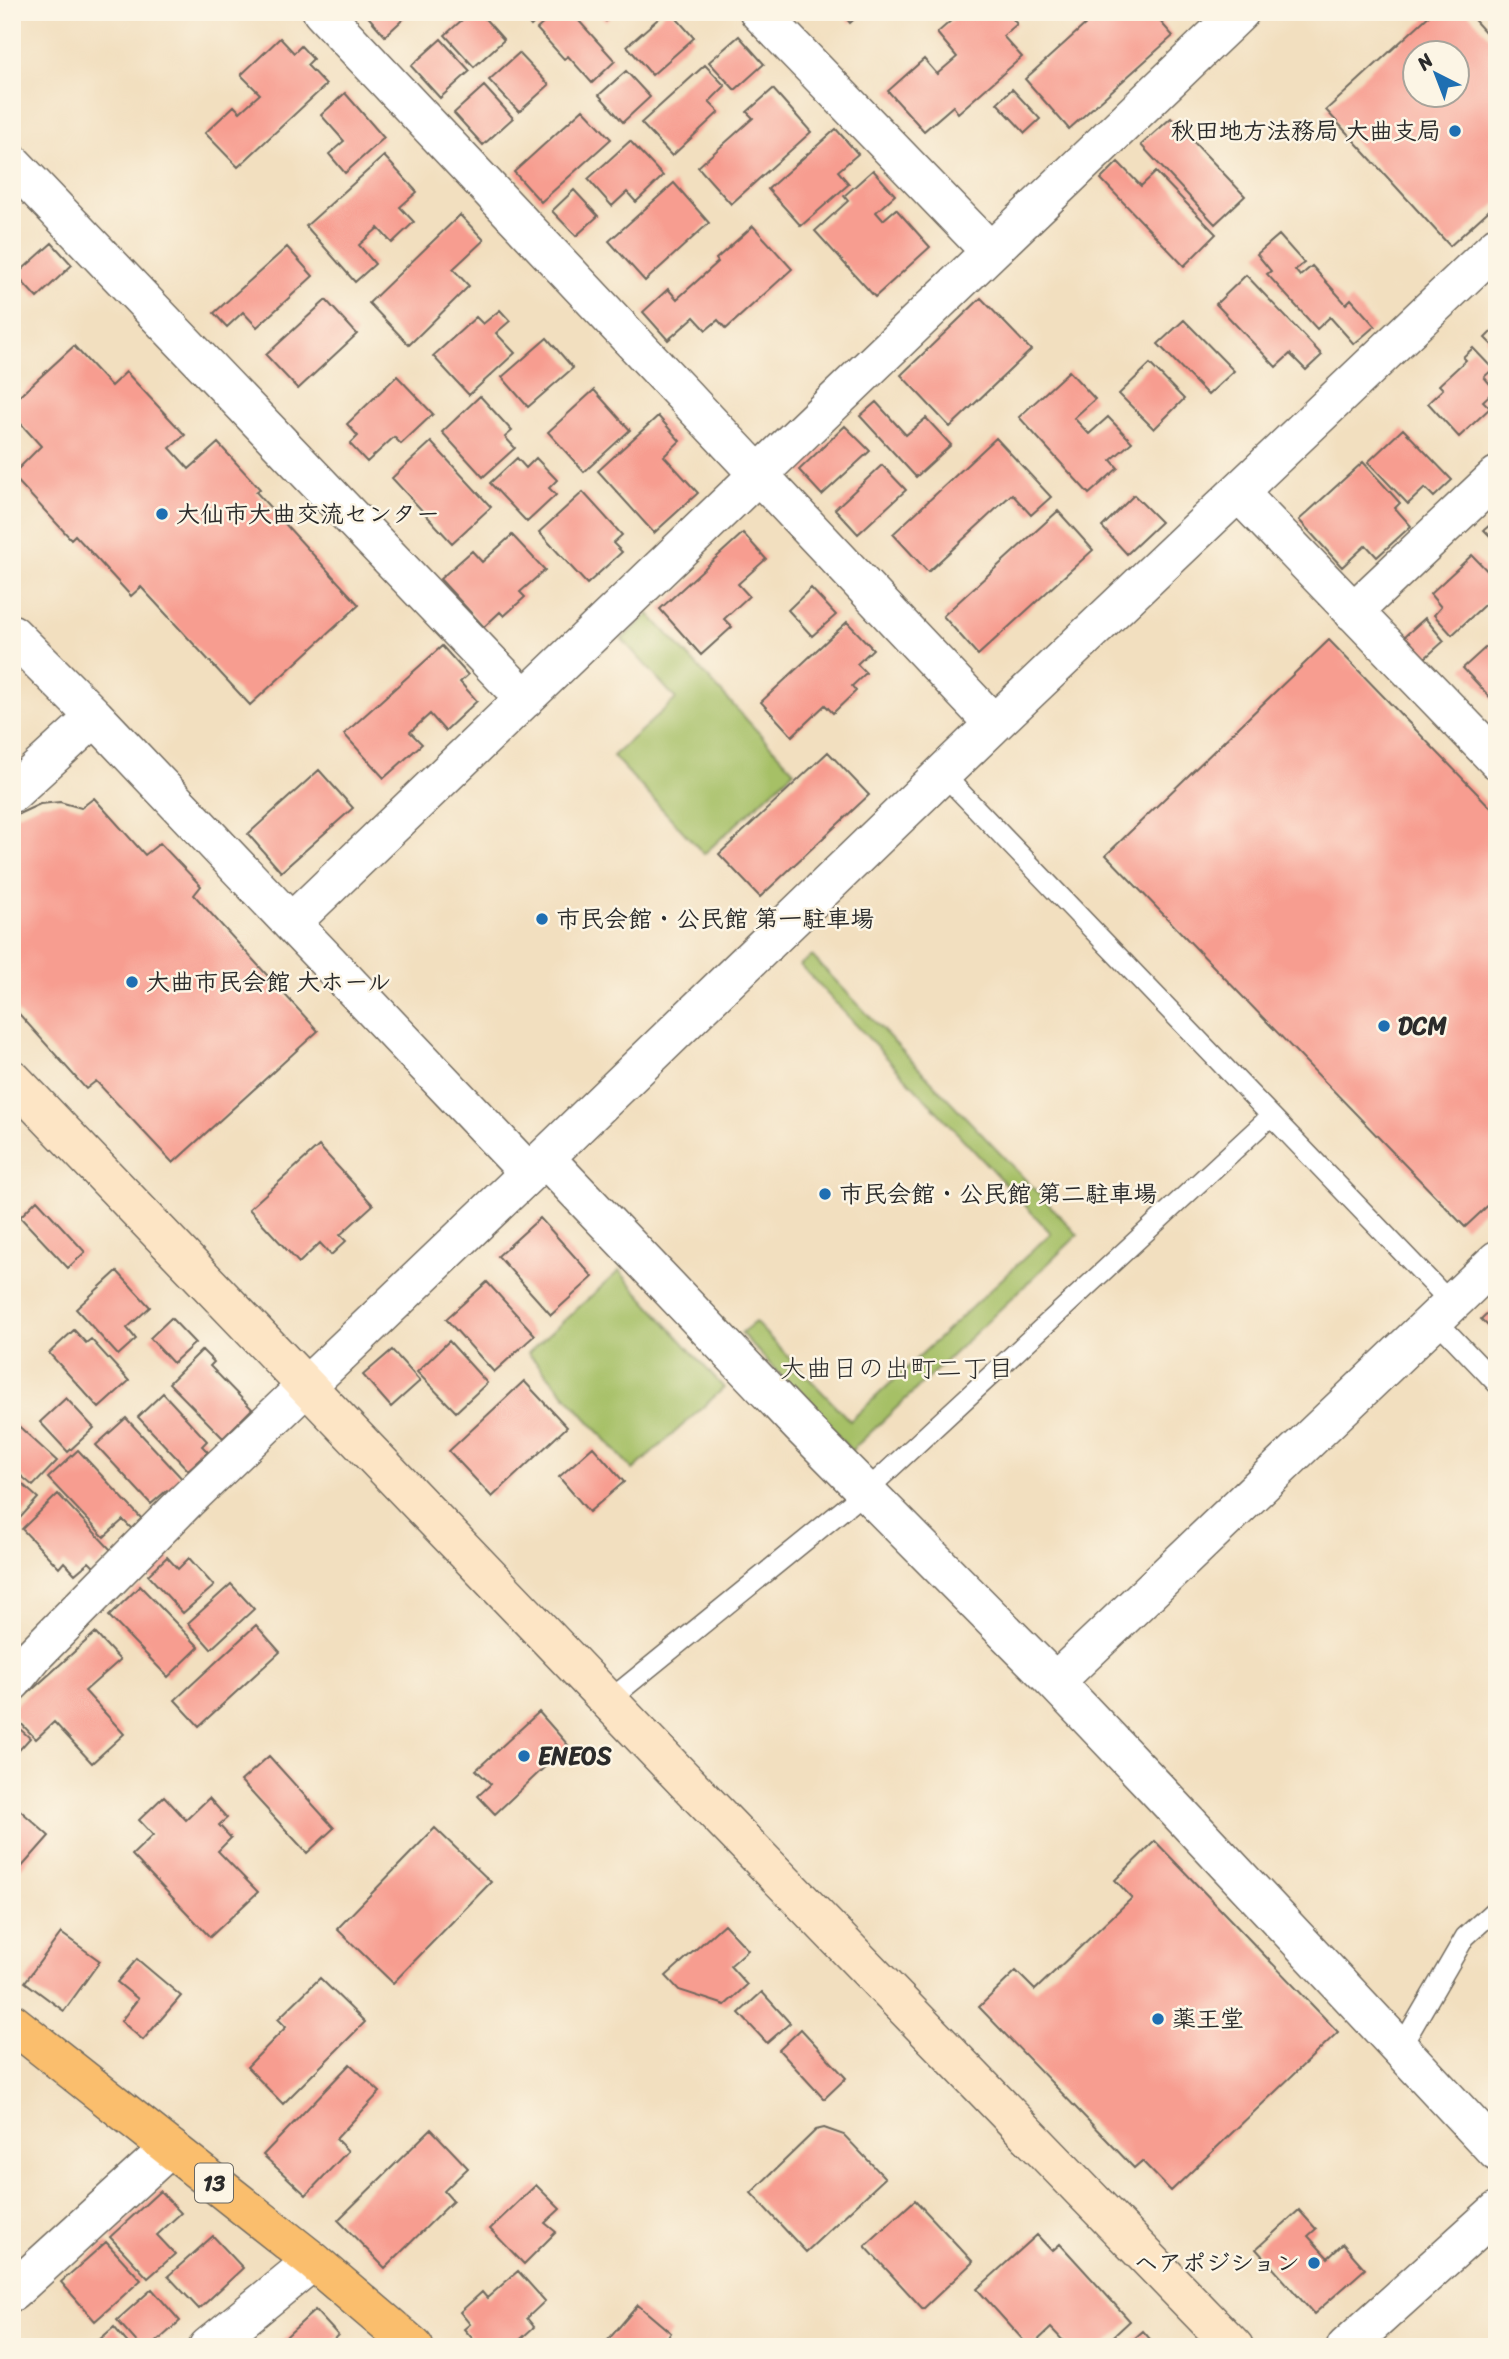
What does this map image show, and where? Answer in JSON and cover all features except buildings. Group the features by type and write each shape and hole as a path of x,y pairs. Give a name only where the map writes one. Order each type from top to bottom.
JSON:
{"main road":[{"name":"13","path":"12,2023 313,2262 414,2347"}],"street":[{"path":"321,12 994,724"},
{"path":"759,12 990,251"},
{"path":"291,923 990,251 1226,17"},
{"path":"12,163 525,699"},
{"path":"12,1682 34,1655 186,1501 994,724 1497,246"},
{"path":"1353,612 1497,476"},
{"path":"1239,493 1497,760"},
{"path":"12,634 291,923 1055,1682 1497,2152"},
{"path":"12,793 95,717"},
{"path":"12,1079 608,1701 1234,2347"},
{"path":"1055,1682 1497,1259"},
{"path":"12,2292 170,2148"},
{"path":"1346,2347 1497,2211"},
{"path":"208,2347 313,2262"}],"lane":[{"path":"943,774 1271,1116 1443,1311 1497,1384"},
{"path":"608,1701 865,1492 1271,1116"},
{"path":"1400,2049 1465,1937 1497,1908"}],"green space":[{"path":"649,614 794,771 704,854 613,756 676,699 622,639"},
{"path":"812,956 1078,1235 851,1451 741,1333 755,1322 850,1421 1051,1233 800,965"},
{"path":"619,1271 724,1388 633,1470 528,1353"}],"place":[{"name":"秋田地方法務局 大曲支局","path":"1455,131"},
{"name":"大仙市大曲交流センター","path":"162,514"},
{"name":"市民会館・公民館 第一駐車場","path":"542,919"},
{"name":"大曲市民会館 大ホール","path":"132,982"},
{"name":"DCM","path":"1384,1026"},
{"name":"市民会館・公民館 第二駐車場","path":"825,1194"},
{"name":"ENEOS","path":"524,1756"},
{"name":"薬王堂","path":"1158,2019"},
{"name":"ヘアポジション","path":"1314,2263"}],"district":[{"name":"大曲日の出町二丁目","path":"897,1368"}]}
